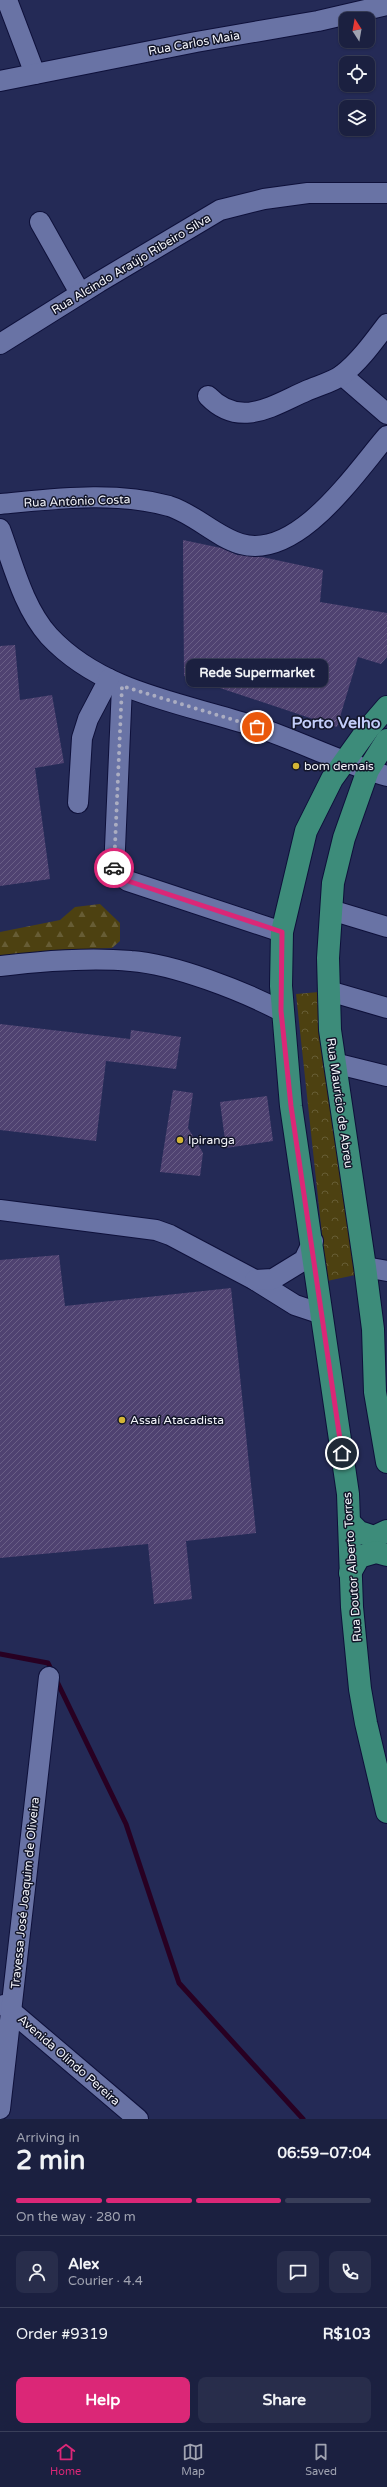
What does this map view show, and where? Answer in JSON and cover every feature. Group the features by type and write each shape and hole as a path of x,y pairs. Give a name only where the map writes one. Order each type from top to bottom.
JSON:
{"main road":[{"name":"Rua Doutor Alberto Torres","path":"387,707 368,729 332,780 306,831 282,932 281,1011 291,1106 313,1241 348,1494 350,1574 360,1689 366,1722 387,1812"},
{"name":"Rua Maurício de Abreu","path":"383,745 378,773 344,838 333,883 329,991 330,1030 334,1063 365,1267 381,1394 387,1462"},
{"path":"349,1522 359,1532 374,1537 387,1531"},
{"path":"350,1574 359,1557 376,1552 387,1555"}],"street":[{"path":"7,0 35,74"},
{"name":"Rua Carlos Maia","path":"0,82 196,42 318,21 387,5"},
{"name":"Rua Alcindo Araújo Ribeiro Silva","path":"0,344 80,293 220,210 264,199 308,193 387,193"},
{"path":"40,222 80,293"},
{"path":"208,396 223,408 246,413 265,410 342,375 369,348 387,324"},
{"path":"342,375 387,414"},
{"name":"Rua Antônio Costa","path":"0,504 60,499 141,500 171,507 241,544 269,545 289,538 310,522 387,436"},
{"path":"0,529 30,608 39,622 49,636 94,672 116,683 257,727 344,762 378,773"},
{"path":"78,803 82,738 88,719 116,683"},
{"path":"116,683 114,870 128,881 282,932"},
{"path":"331,910 387,927"},
{"path":"0,966 83,960 144,963 187,974 263,1002 281,1011"},
{"path":"329,991 387,1008"},
{"path":"334,1063 387,1076"},
{"path":"0,1210 156,1230 170,1235 255,1280 295,1305 322,1314"},
{"path":"255,1280 272,1279 304,1260 313,1241"},
{"path":"365,1267 387,1271"},
{"name":"Travessa José Joaquim de Oliveira","path":"0,2109 5,2016 49,1677"},
{"name":"Avenida Olindo Pereira","path":"5,2016 138,2119"}],"green space":[{"path":"100,904 120,923 120,941 112,948 85,949 0,960 0,932 60,920 75,907"},
{"path":"319,992 360,1274 327,1281 296,994"}],"building":[{"path":"183,540 221,548 237,555 262,557 323,570 320,602 387,613 387,657 381,664 358,657 337,727 184,676"},
{"path":"15,645 20,700 52,695 64,763 35,768 50,879 0,886 0,646"},
{"path":"0,1024 130,1039 131,1030 181,1037 176,1069 106,1061 96,1141 0,1130"},
{"name":"Ipiranga","path":"173,1090 193,1093 188,1128 203,1153 200,1176 160,1172"},
{"name":"Ipiranga","path":"267,1096 273,1141 226,1148 220,1102"},
{"name":"Assaí Atacadista","path":"59,1255 65,1306 231,1288 256,1533 186,1541 192,1599 154,1604 148,1544 0,1558 0,1260"}],"waterway":[{"path":"0,1654 48,1663 126,1824 179,1983 303,2119"}],"way so far":[{"path":"114,868 113,856 122,686 178,705 257,727"}],"place":[{"name":"Rede Supermarket","path":"257,727"},
{"name":"bom demais","path":"296,766"},
{"name":"Ipiranga","path":"180,1140"},
{"name":"Assaí Atacadista","path":"122,1420"}],"district":[{"name":"Porto Velho","path":"336,722"}],"route":[{"path":"114,868 119,876 128,881 166,895 252,920 282,932 281,1011 291,1106 313,1241 342,1453"}]}
